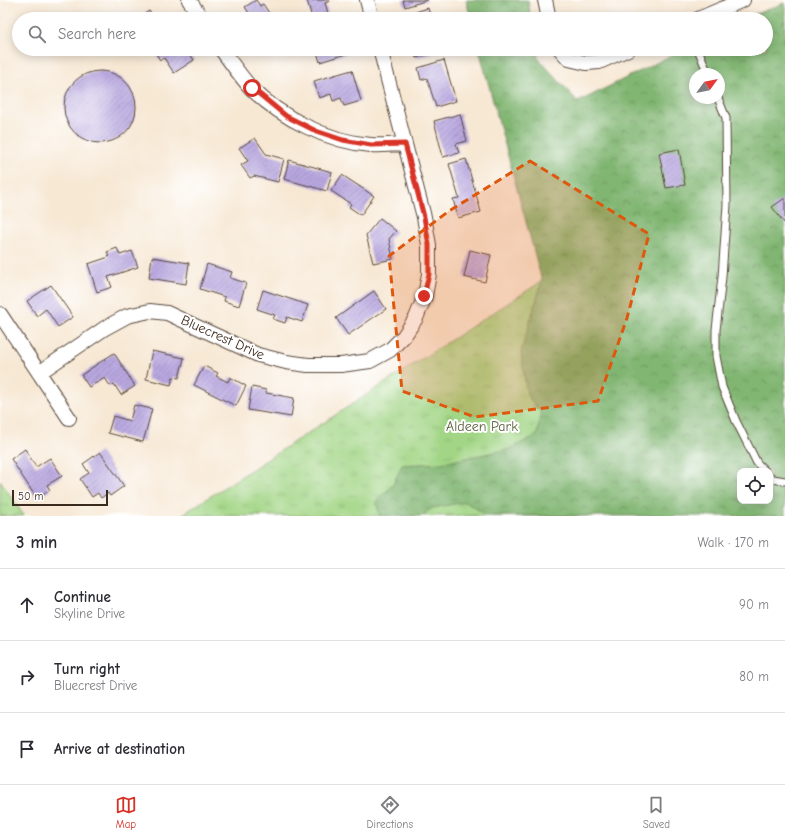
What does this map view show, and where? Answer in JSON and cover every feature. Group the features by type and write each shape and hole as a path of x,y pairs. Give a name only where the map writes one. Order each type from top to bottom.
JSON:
{"street":[{"path":"190,0 198,12"},
{"path":"367,0 370,12"},
{"path":"545,0 548,12"},
{"path":"715,12 743,0"},
{"path":"226,56 252,88 286,116 316,131 343,140 371,145 405,144"},
{"name":"Bluecrest Drive","path":"39,373 105,328 126,316 150,311 167,313 258,355 286,362 308,365 342,365 370,361 390,350 404,336 416,318 424,296 429,274 429,245 424,217 382,56"},
{"path":"566,56 569,59 586,63 599,62 612,56"},
{"path":"0,314 69,418"}],"lane":[{"path":"701,56 706,68"},
{"path":"720,104 726,118 727,205 722,277 716,330 716,356 722,387 756,463 762,468"},
{"path":"773,479 785,481"}],"highlighted area":[{"path":"530,161 649,234 627,318 598,401 475,417 402,391 389,256 449,211"}],"green space":[{"path":"466,0 528,0 530,12 469,12"},
{"path":"785,3 785,516 489,516 465,502 432,508 421,516 380,516 376,501 393,485 402,465 442,463 510,449 537,435 541,413 527,395 521,352 542,281 481,56 538,56 578,102 670,56 773,56 773,12 761,12"},
{"name":"Aldeen Park","path":"542,281 596,516 180,516"},
{"path":"0,480 24,516 0,516"}],"building":[{"path":"256,0 260,6 263,4 268,12 248,12 245,7"},
{"path":"307,0 330,1 325,3 328,12 310,12"},
{"path":"403,0 428,0 405,7"},
{"path":"428,8 429,12 415,12"},
{"path":"157,56 191,56 194,60 174,73 164,58 160,60"},
{"path":"318,56 339,56 320,62"},
{"path":"444,60 456,101 436,107 427,78 421,80 418,68"},
{"path":"352,70 361,101 344,106 341,98 333,101 331,94 319,98 314,81"},
{"path":"100,71 120,77 130,87 136,107 130,127 120,137 100,143 80,137 70,127 64,107 70,87 80,77"},
{"path":"460,114 467,141 456,144 459,153 443,157 434,121"},
{"path":"255,138 266,154 284,159 278,182 254,176 250,178 241,165 248,161 239,148"},
{"path":"679,149 685,185 666,188 659,153"},
{"path":"466,159 481,212 458,218 453,199 459,198 449,164"},
{"path":"289,160 332,172 327,191 284,179"},
{"path":"342,175 374,196 361,215 349,207 351,204 331,191"},
{"path":"785,198 785,224 772,207"},
{"path":"380,218 396,231 389,239 393,259 373,263 366,235"},
{"path":"117,248 120,255 132,251 138,267 108,277 112,287 97,292 88,264 109,257 107,252"},
{"path":"470,250 491,255 485,282 464,277"},
{"path":"152,257 189,263 186,284 149,278"},
{"path":"207,264 232,272 230,278 246,283 239,306 224,301 225,297 200,289"},
{"path":"51,285 73,317 58,327 46,309 37,316 27,301"},
{"path":"263,290 308,305 302,322 287,317 285,323 273,319 275,315 257,309"},
{"path":"374,291 386,309 348,335 336,318"},
{"path":"152,351 184,358 179,378 173,377 171,385 146,379"},
{"path":"114,353 135,386 121,395 114,384 110,386 105,378 89,387 81,375"},
{"path":"204,366 218,373 216,376 228,382 230,377 246,386 236,406 194,385"},
{"path":"252,387 266,390 266,393 294,398 291,417 248,410"},
{"path":"134,405 152,409 143,442 108,433 113,416 130,421"},
{"path":"25,449 36,467 50,458 62,476 47,485 50,490 37,499 11,459"},
{"path":"100,452 124,486 110,496 108,493 101,498 98,493 92,497 80,479 89,473 83,464"}],"route":[{"path":"252,88 286,116 316,131 343,140 371,145 405,144 424,217 429,245 429,274 424,296"}]}
